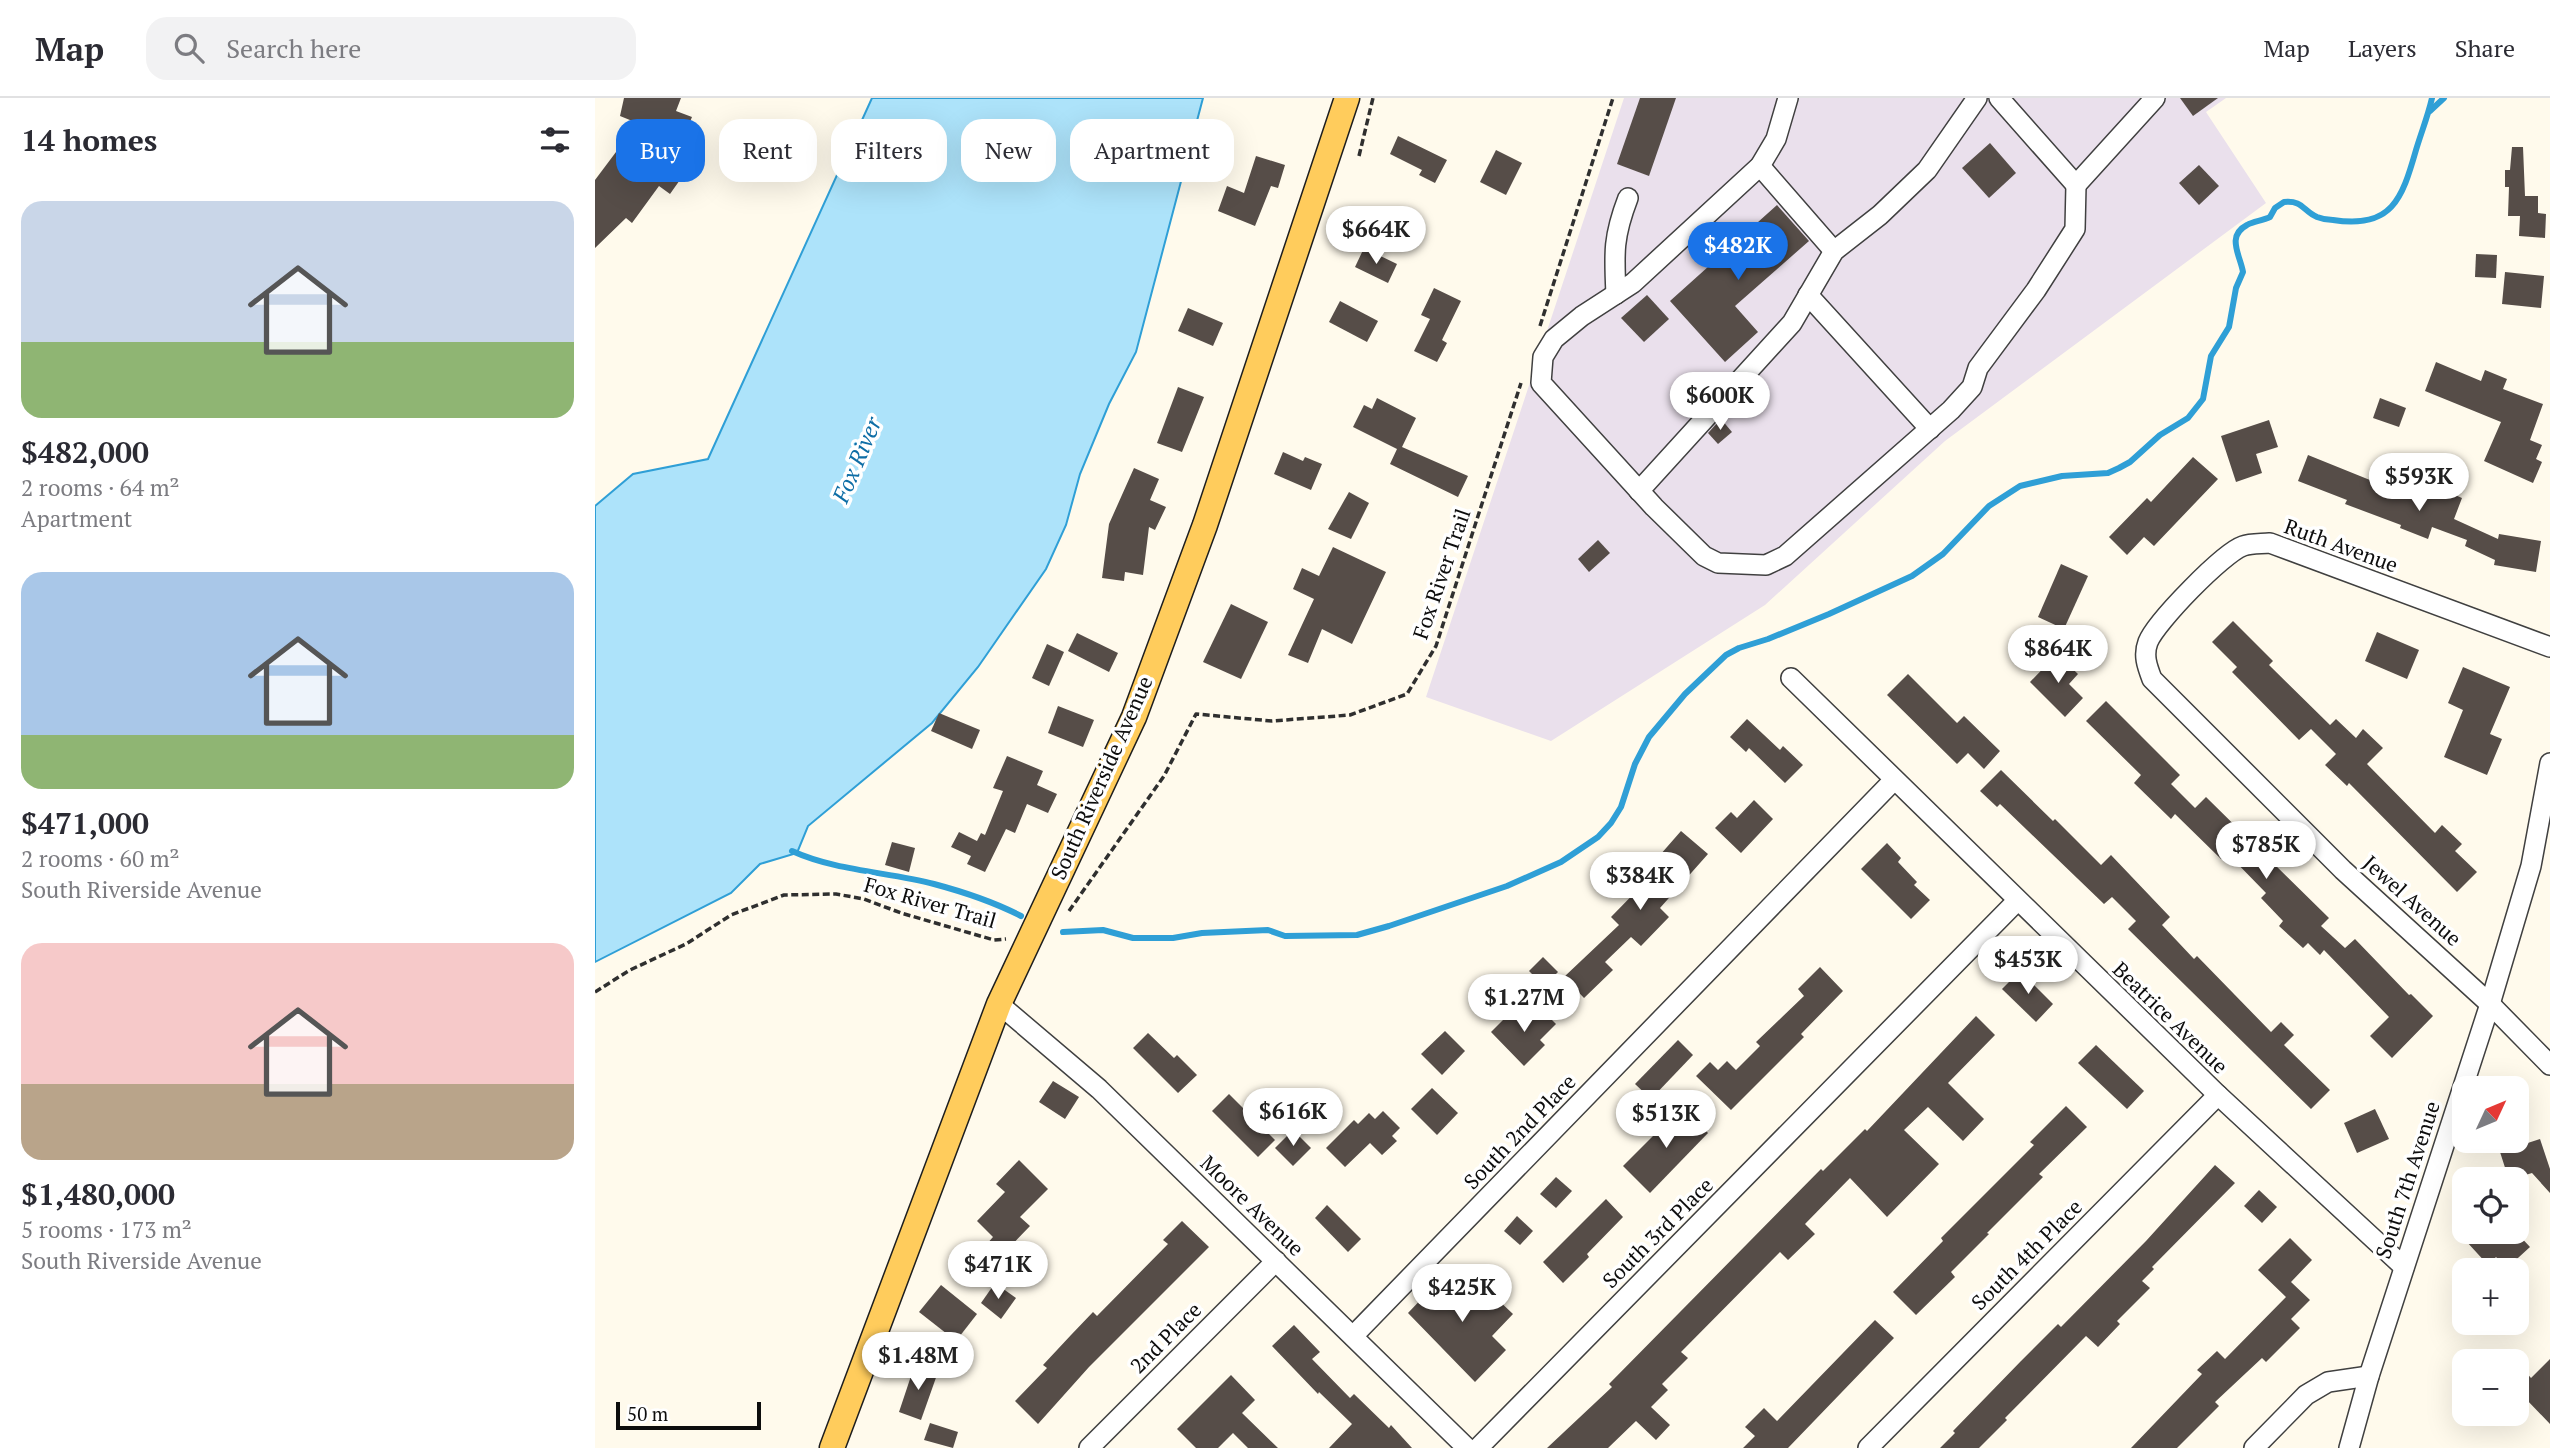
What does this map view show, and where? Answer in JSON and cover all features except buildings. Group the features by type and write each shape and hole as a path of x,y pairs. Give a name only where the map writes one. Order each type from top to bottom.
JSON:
{"main road":[{"name":"South Riverside Avenue","path":"832,1448 999,1004 1134,718 1205,525 1347,98"}],"street":[{"path":"1788,98 1776,139 1760,166 1633,283 1582,316 1554,339 1543,357 1540,374 1541,383 1639,491 1704,556 1718,563 1766,565 1785,556 1930,429 1972,387 1978,369 2036,290 2075,229 2076,185 2155,98"},
{"path":"1639,491 1792,323 1835,251 1880,215 1927,170 1977,98"},
{"path":"1999,98 2076,185"},
{"path":"1760,166 1835,251"},
{"path":"1616,294 1614,249 1617,229 1628,198"},
{"path":"1808,295 1930,429"},
{"name":"Ruth Avenue","path":"2148,642 2158,625 2220,561 2243,546 2270,543 2550,647"},
{"name":"Jewel Avenue","path":"2148,642 2145,659 2152,679 2343,870 2490,1004 2550,1065"},
{"name":"Beatrice Avenue","path":"1791,678 2218,1095 2404,1267"},
{"name":"South 7th Avenue","path":"2349,1448 2369,1376 2490,1004 2531,866 2550,763"},
{"name":"South 2nd Place","path":"1353,1336 1894,780"},
{"name":"South 3rd Place","path":"1478,1448 2017,901"},
{"name":"Moore Avenue","path":"999,1004 1099,1089 1467,1448"},
{"name":"South 4th Place","path":"1868,1448 2218,1095"},
{"name":"2nd Place","path":"1090,1448 1276,1261"},
{"path":"2253,1448 2306,1395 2329,1382 2369,1376"}],"path":[{"path":"1359,156 1373,98"},
{"path":"1537,333 1613,98"},
{"name":"Fox River Trail","path":"1068,912 1164,776 1196,713 1272,721 1350,715 1408,694 1436,646 1525,372"},
{"name":"Fox River Trail","path":"595,992 630,970 686,944 731,915 785,895 836,894 864,899 901,914 994,940 1029,936"}],"shaded area":[{"path":"1624,98 2226,98 2206,112 2266,203 1945,441 1765,605 1551,741 1426,697"}],"water":[{"name":"Fox River","path":"872,98 1203,98 1197,119 1070,119 1070,182 1181,182 1136,352 1109,404 1080,474 1066,525 1046,569 978,667 932,723 808,826 797,853 760,864 731,893 595,962 595,506 633,474 708,459 834,182 947,182 947,119 862,119"}],"waterway":[{"path":"1063,932 1103,930 1133,938 1173,938 1202,933 1268,930 1285,936 1357,935 1507,886 1561,862 1598,837 1611,823 1621,807 1635,764 1649,737 1685,694 1726,655 1829,614 1912,576 1943,554 1989,506 2020,486 2062,476 2108,473 2130,462 2160,435 2188,418 2203,399 2211,356 2229,327 2236,288 2243,272 2236,246 2237,235 2241,229 2270,217 2275,208 2284,202 2299,204 2312,215 2327,220 2353,222 2381,215 2391,207 2405,183 2432,98"},
{"path":"2430,111 2444,98"},
{"path":"792,851 826,863 945,887 1021,916"}]}
